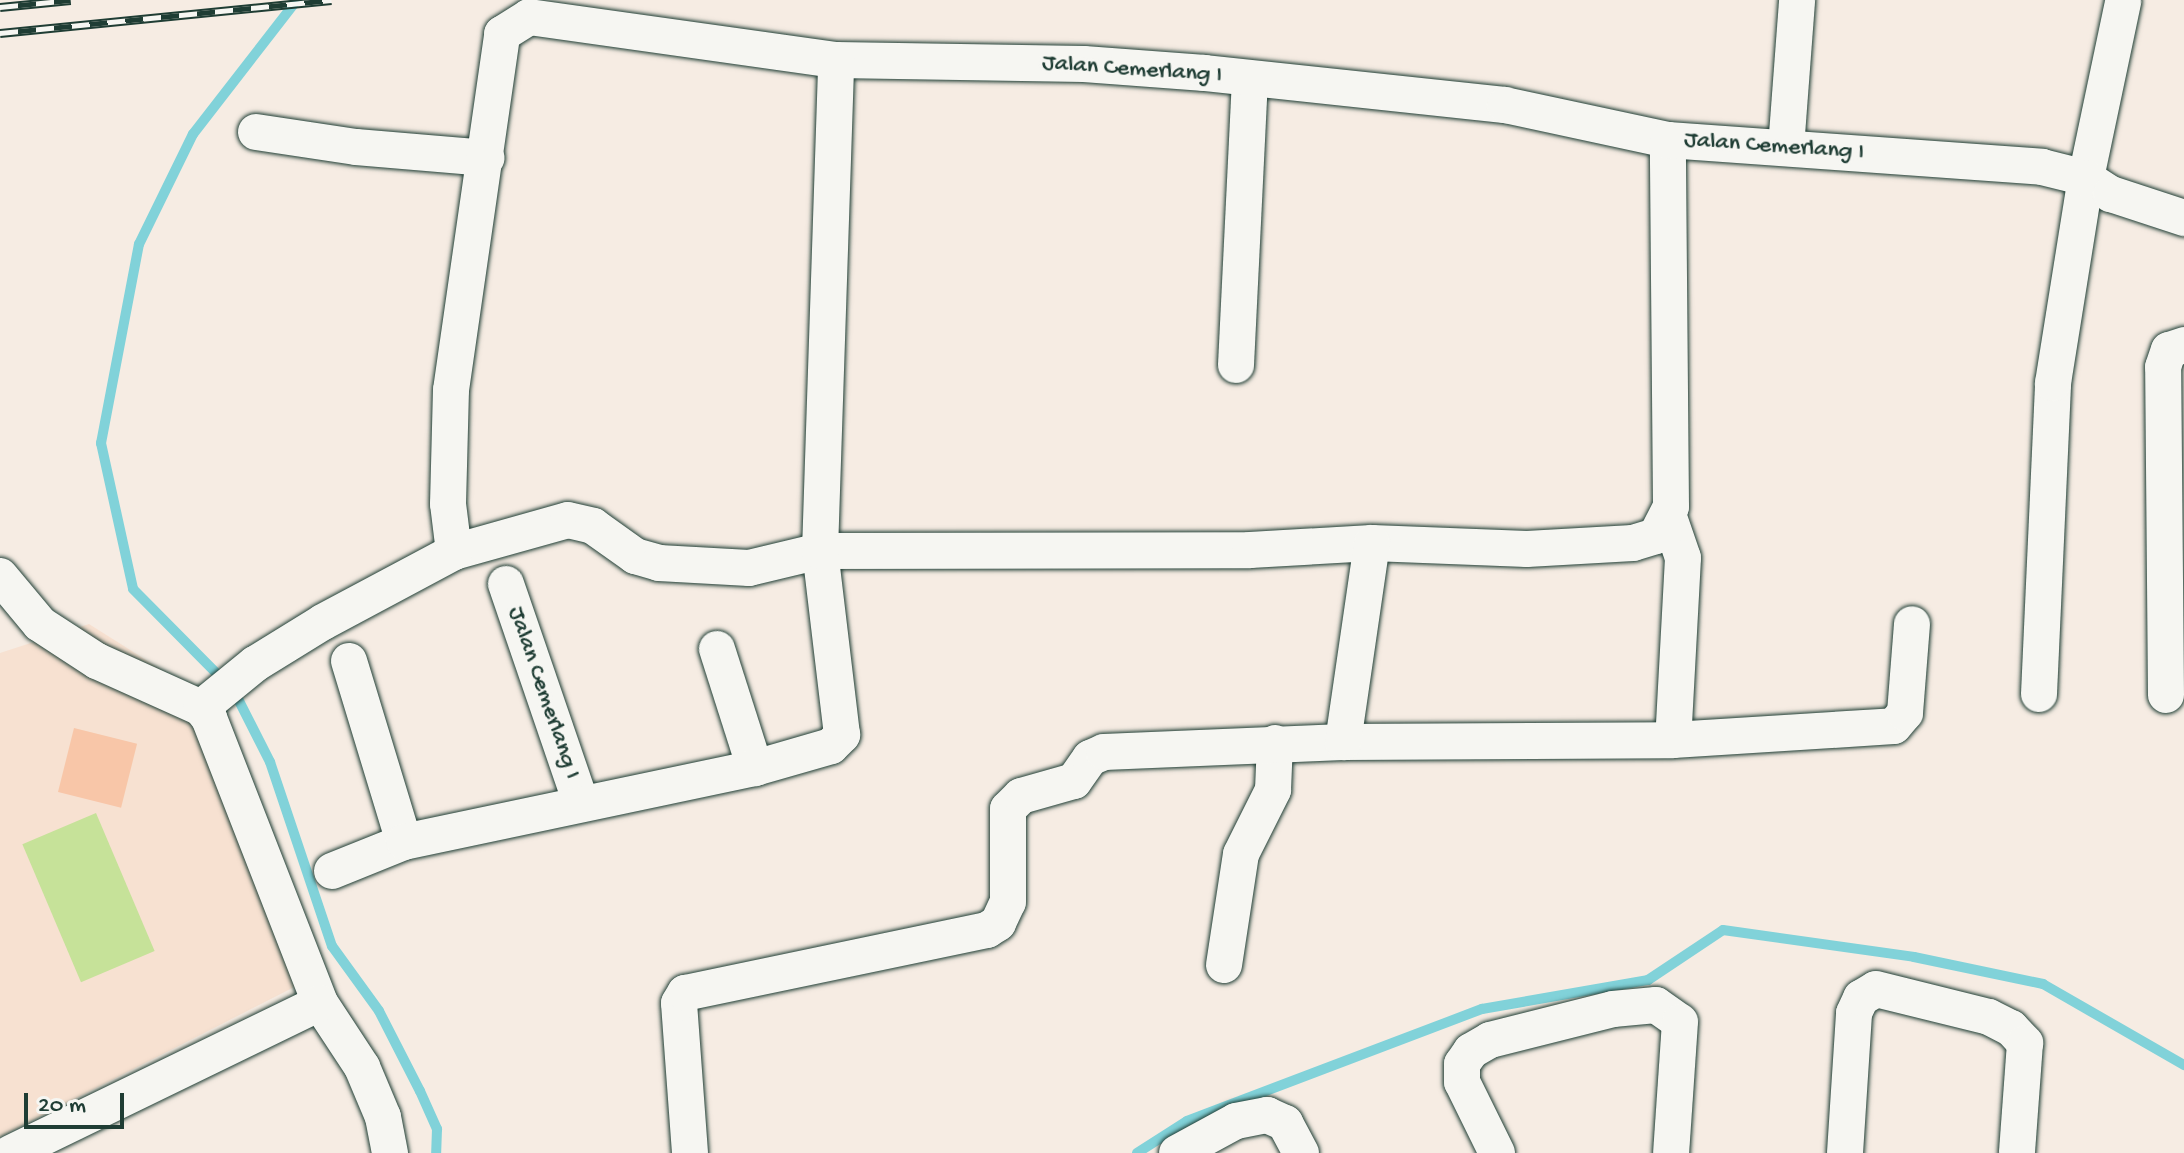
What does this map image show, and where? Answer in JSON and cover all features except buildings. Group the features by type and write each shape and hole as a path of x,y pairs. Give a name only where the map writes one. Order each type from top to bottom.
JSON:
{"street":[{"path":"1786,148 1797,0"},
{"path":"2039,694 2053,383 2086,178 2123,2"},
{"path":"454,552 448,504 451,390 487,158 502,34 529,17 836,60"},
{"name":"Jalan Cemerlang I","path":"332,871 404,842 755,768 831,746 842,735 820,551 836,60 1084,64 1505,105 1668,140 2042,167 2086,178 2111,194 2184,218"},
{"path":"1236,365 1250,79"},
{"path":"256,132 374,149 487,158"},
{"path":"1668,140 1669,517 1683,558 1673,740"},
{"path":"2166,695 2163,367 2169,350 2184,345"},
{"path":"211,700 255,664 374,591 454,552 568,520 593,526 635,556 659,563 749,568 820,551 1250,550 1372,543 1603,546 1656,536 1669,517"},
{"path":"1343,742 1372,543"},
{"path":"0,576 40,624 97,661 211,700"},
{"name":"Jalan Cemerlang I","path":"506,584 581,803"},
{"path":"690,1153 679,1003 685,993 987,930 1005,913 1008,809 1021,796 1074,781 1090,758 1104,752 1275,743 1673,740 1894,726 1905,713 1912,624"},
{"path":"717,649 755,768"},
{"path":"349,661 404,842"},
{"path":"211,700 214,726 320,1003 362,1067 389,1133 390,1153"},
{"path":"1224,965 1241,854 1273,790 1275,743"},
{"path":"1845,1153 1854,1013 1861,998 1876,989 1900,991 2011,1028 2025,1043 2017,1153"},
{"path":"11,1153 320,1003"},
{"path":"1497,1153 1462,1082 1462,1064 1471,1051 1490,1040 1613,1009 1656,1005 1680,1022 1671,1153"},
{"path":"1177,1153 1236,1121 1267,1115 1285,1123 1301,1153"}],"shaded area":[{"path":"89,624 189,687 312,978 0,1137 0,653"}],"green space":[{"path":"96,813 155,951 81,982 22,844"}],"waterway":[{"path":"297,0 193,134 139,244 101,443 133,589 234,691 270,762 332,946 379,1011 420,1091 437,1129 436,1153"},
{"path":"1137,1153 1187,1121 1482,1009 1648,980 1723,930 1914,957 2043,984 2184,1065"}],"railway":[{"path":"0,7 71,0"},
{"path":"0,33 331,0"}]}
